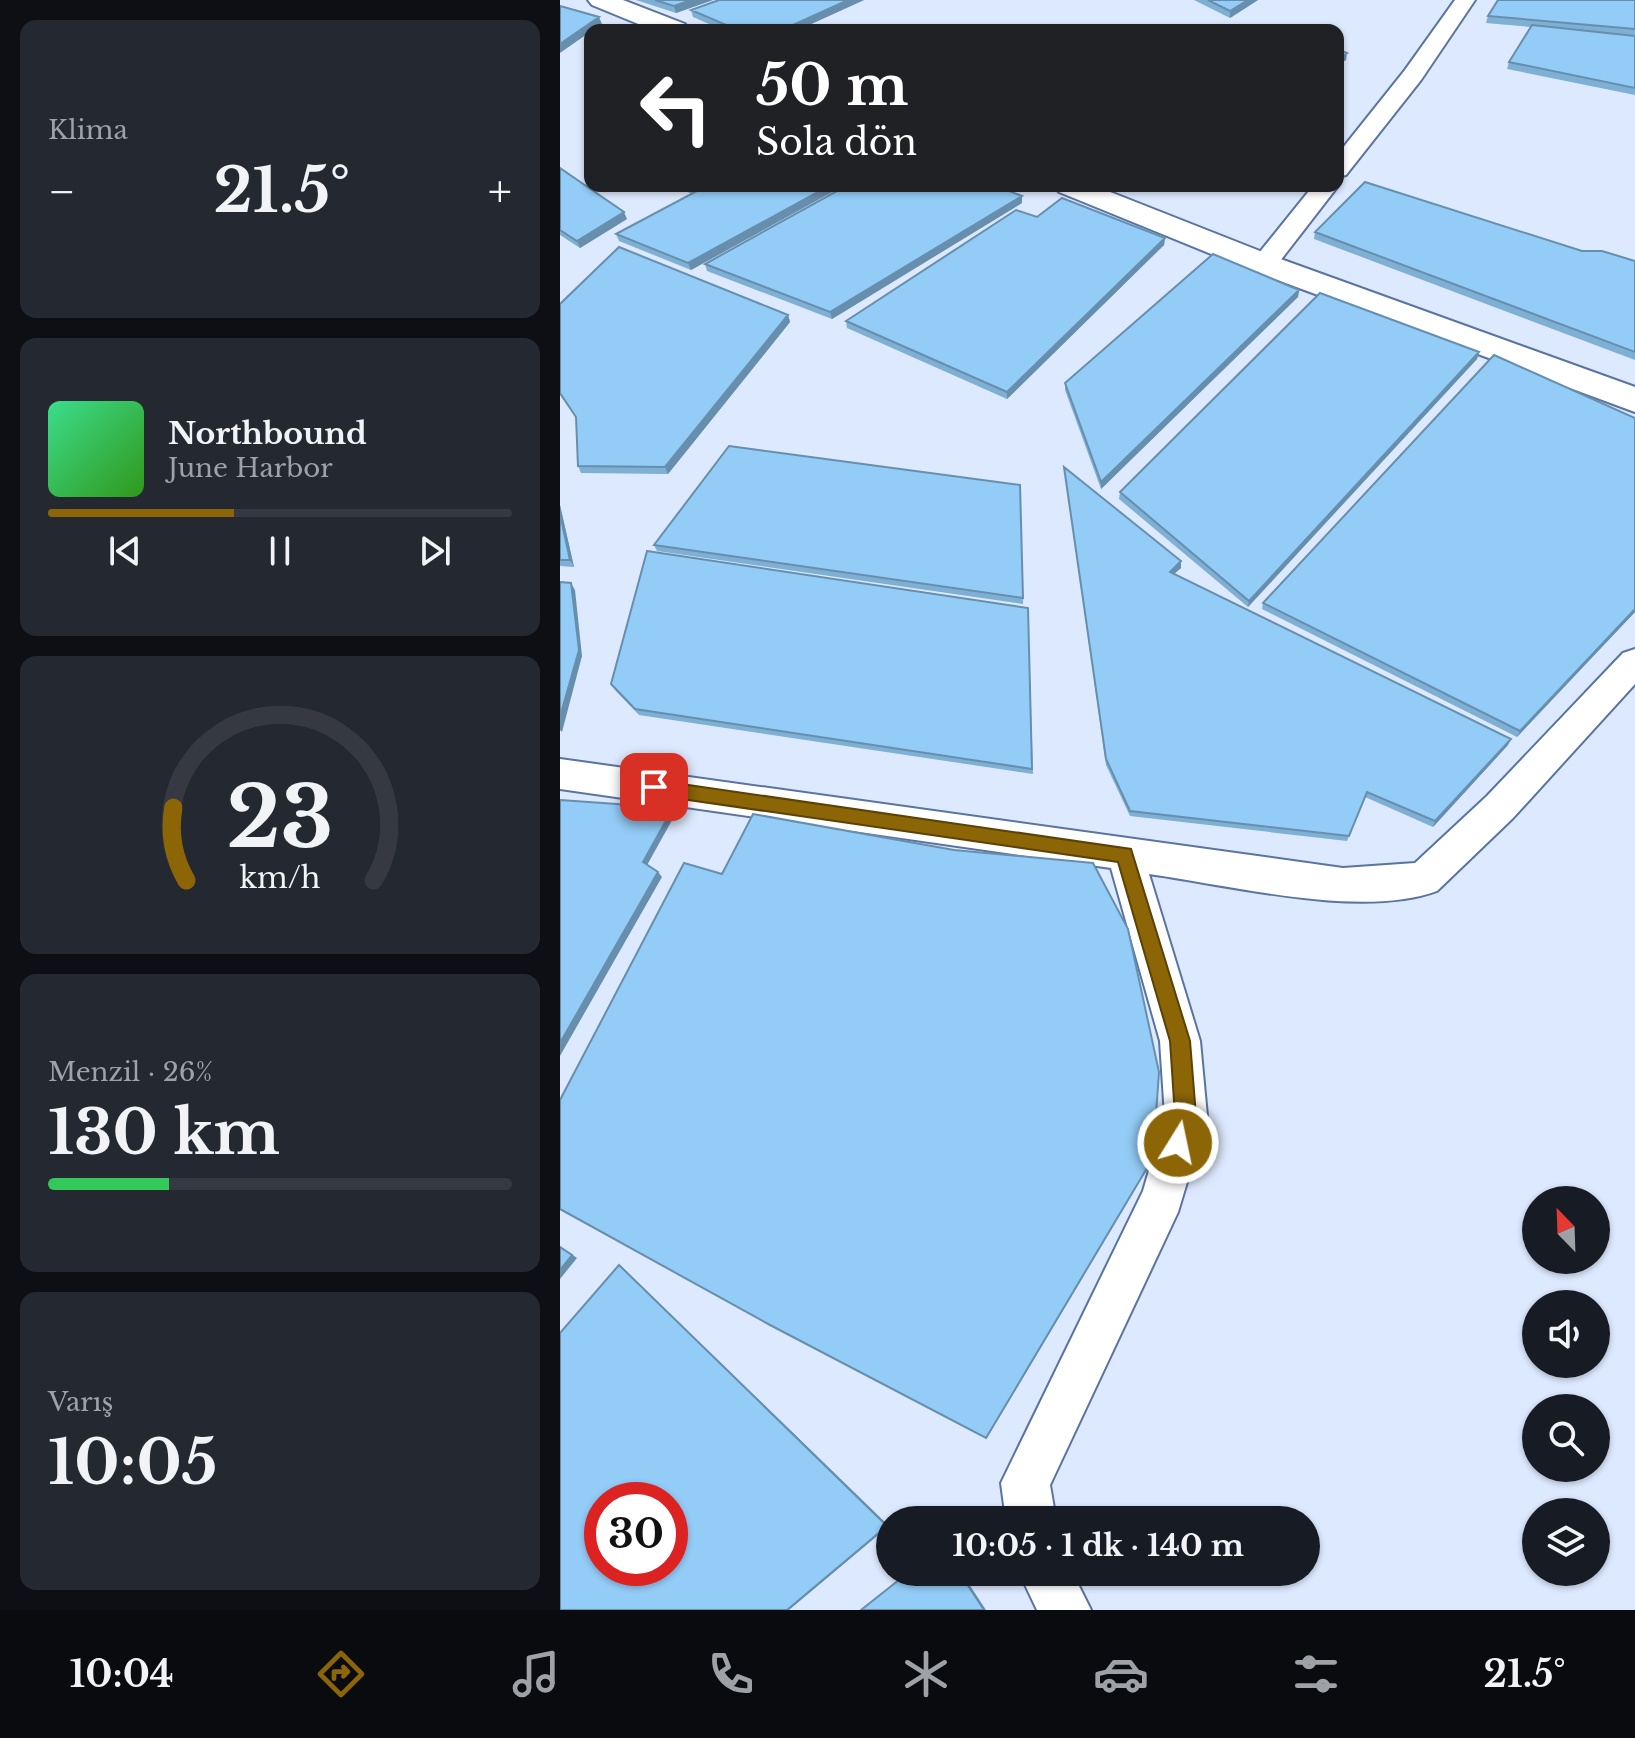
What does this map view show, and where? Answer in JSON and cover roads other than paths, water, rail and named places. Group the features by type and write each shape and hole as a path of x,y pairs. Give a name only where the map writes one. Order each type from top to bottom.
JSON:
{"street":[{"path":"601,0 661,24"},
{"path":"1344,162 1413,75 1465,0"},
{"path":"1084,192 1264,264 1635,400"},
{"path":"1264,264 1321,192"},
{"path":"560,774 1343,885 1424,879 1500,807 1635,662"},
{"path":"1029,1506 1025,1483 1163,1197 1186,1116 1180,1041 1125,854"},
{"path":"1052,1586 1065,1610"}]}
